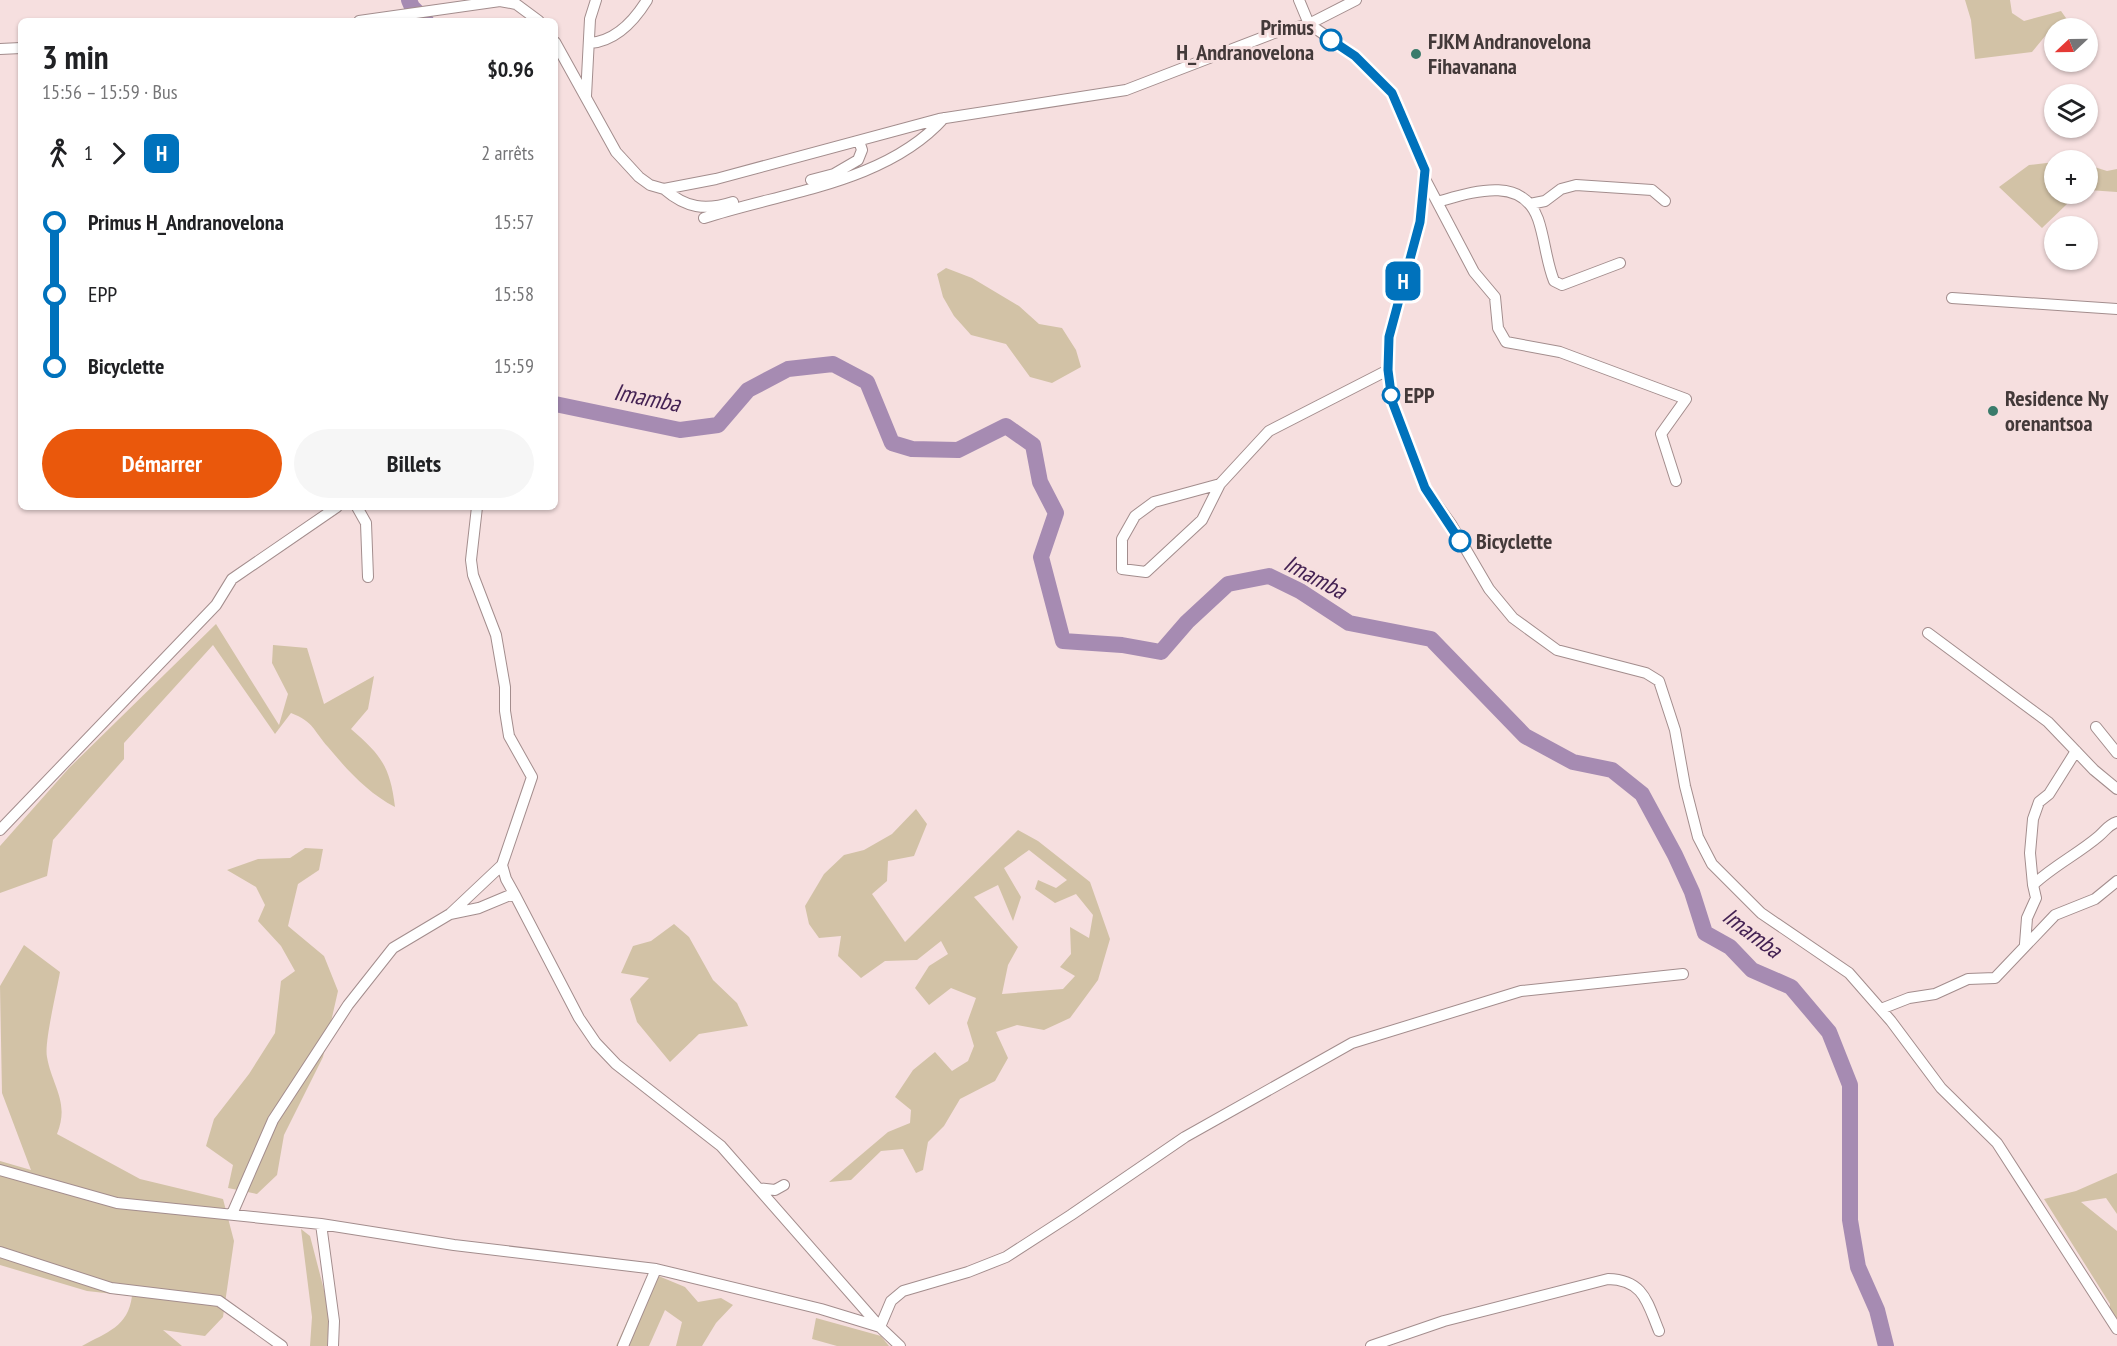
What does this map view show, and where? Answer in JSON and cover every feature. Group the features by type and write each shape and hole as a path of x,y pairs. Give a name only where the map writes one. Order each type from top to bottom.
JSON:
{"street":[{"path":"586,96 590,19 596,0"},
{"path":"590,43 602,42 628,24 647,0"},
{"path":"1299,0 1309,24 1355,56 1392,93 1425,170 1420,222 1389,337 1388,370 1392,401 1425,488 1451,525 1489,589 1513,618 1557,650 1646,673 1659,681 1675,730 1698,837 1712,864 1761,913 1849,973 1881,1009 1941,1088 1997,1143 2117,1329"},
{"path":"664,189 716,179 944,118 1126,90 1274,33 1309,24 1356,0"},
{"path":"377,18 500,2 516,4 535,18"},
{"path":"558,47 616,152 639,177 650,185 664,189 679,202 703,207 728,204 834,174 858,160 862,150 859,141"},
{"path":"0,49 18,48"},
{"path":"704,218 860,174 885,163 918,142 944,118"},
{"path":"1424,179 1474,272 1495,297 1498,328 1506,342 1560,352 1686,399 1661,434 1676,481"},
{"path":"1530,204 1545,201 1561,189 1576,185 1652,190 1665,201"},
{"path":"1437,202 1485,189 1503,190 1519,195 1530,204 1538,218 1554,282 1562,285 1620,263"},
{"path":"1952,298 2117,309"},
{"path":"1220,484 1154,502 1135,516 1122,539 1122,569 1146,572 1176,547 1202,520 1220,484 1269,431 1388,370"},
{"path":"0,830 216,605 232,579 333,510"},
{"path":"359,510 366,523 368,577"},
{"path":"232,1214 273,1120 348,1005 393,948 450,914 502,864 532,777 509,736 505,711 505,687 496,635 473,575 471,560 477,510"},
{"path":"1928,633 2048,722 2117,789"},
{"path":"2096,727 2117,753"},
{"path":"2025,944 2027,918 2036,898 2030,853 2033,819 2039,802 2049,794 2076,751"},
{"path":"2033,885 2051,868 2100,835 2107,826 2117,822"},
{"path":"502,864 506,879 579,1018 596,1043 616,1064 721,1146 880,1327 900,1346"},
{"path":"1881,1009 1909,998 1935,994 1968,979 1995,978 2055,915 2095,899 2117,881"},
{"path":"450,914 479,908 510,895 516,897"},
{"path":"880,1327 891,1301 903,1291 968,1272 1006,1257 1185,1137 1352,1043 1521,991 1683,974"},
{"path":"0,1170 117,1203 321,1224 454,1245 656,1269 821,1309 880,1327"},
{"path":"758,1188 775,1190 784,1185"},
{"path":"321,1224 334,1321 333,1346"},
{"path":"0,1252 111,1288 219,1301 282,1346"},
{"path":"623,1346 656,1269"},
{"path":"1371,1346 1444,1321 1608,1279 1623,1280 1633,1284 1646,1298 1659,1331"}],"shaded area":[{"path":"1965,0 2010,0 2012,13 2024,21 2061,11 2066,18 2044,18 2044,37 2032,52 1975,59 1971,20"},
{"path":"2044,163 2044,204 2067,204 2054,216 2044,216 2042,228 1999,187 2029,165"},
{"path":"2098,168 2107,171 2117,169 2117,192 2098,191"},
{"path":"946,268 972,278 1019,306 1039,324 1062,328 1076,350 1081,367 1052,383 1030,377 1006,344 971,335 954,316 943,297 937,274"},
{"path":"216,624 279,725 288,694 272,663 273,645 307,648 324,704 374,676 368,709 351,729 370,746 382,762 390,781 395,807 359,781 304,720 291,713 275,734 213,645 124,743 124,759 53,840 47,876 0,893 0,846 69,768"},
{"path":"916,809 927,824 914,856 888,861 887,881 872,894 905,942 1018,830 1038,841 1090,882 1110,939 1098,980 1070,1018 1044,1030 1017,1025 996,1032 1008,1058 995,1081 960,1099 944,1126 928,1142 923,1170 916,1173 903,1149 881,1151 851,1180 829,1182 888,1132 910,1123 911,1110 895,1097 913,1070 935,1052 952,1071 968,1061 974,1046 967,1023 976,998 951,988 929,1005 915,988 929,966 948,954 941,941 917,960 885,961 861,978 838,956 841,936 819,938 809,924 805,906 824,874 844,855 864,850 892,834","holes":["1029,850 1067,880 1056,888 1038,880 1035,889 1055,903 1076,894 1093,915 1089,938 1070,927 1071,954 1060,967 1075,976 1063,989 1002,994 1008,965 1018,947 974,897 998,885 1013,921 1021,897 1004,868"]},
{"path":"305,848 323,849 319,870 298,884 288,926 324,956 338,991 323,1057 284,1135 277,1175 257,1194 228,1188 233,1165 206,1146 214,1119 249,1074 275,1033 281,981 295,971 281,946 258,921 265,905 256,887 227,870 258,859 290,858"},
{"path":"674,924 689,937 713,980 737,1003 748,1026 699,1034 670,1062 637,1022 630,999 649,978 621,973 633,946 651,941"},
{"path":"24,945 60,972 47,1050 49,1067 61,1103 61,1123 57,1134 140,1179 223,1199 234,1241 223,1317 205,1336 163,1330 182,1346 82,1346 121,1322 130,1306 132,1296 87,1291 0,1265 0,1161 31,1170 2,1093 0,986"},
{"path":"2117,1173 2117,1214 2106,1198 2081,1202 2117,1231 2117,1330 2109,1317 2110,1304 2044,1199 2076,1191"},
{"path":"301,1229 310,1236 330,1313 327,1346 310,1346 312,1317"},
{"path":"649,1272 685,1287 698,1302 721,1298 733,1305 716,1323 702,1346 676,1346 682,1322 665,1310 649,1346 616,1346"},
{"path":"816,1318 881,1336 889,1346 837,1346 812,1339"}],"waterway":[{"name":"Imamba","path":"409,0 412,7 423,18"},
{"name":"Imamba","path":"558,405 680,430 718,425 748,390 788,369 833,364 867,382 892,443 912,449 958,450 1006,426 1033,445 1040,482 1056,513 1041,557 1063,641 1122,645 1161,652 1187,622 1228,584 1269,576 1300,591 1349,623 1431,639 1525,736 1573,762 1612,770 1642,794 1692,892 1705,933 1730,947 1752,970 1791,987 1829,1032 1850,1085 1850,1220 1858,1267 1877,1310 1886,1346"}],"bus line":[{"name":"H","path":"1331,40 1355,56 1392,93 1425,170 1420,222 1389,337 1388,370 1392,401 1425,488 1460,541"}],"place":[{"name":"Primus H_Andranovelona","path":"1331,40"},
{"name":"FJKM Andranovelona Fihavanana","path":"1416,54"},
{"name":"EPP","path":"1391,395"},
{"name":"Residence Ny orenantsoa","path":"1993,411"},
{"name":"Bicyclette","path":"1460,541"}]}
